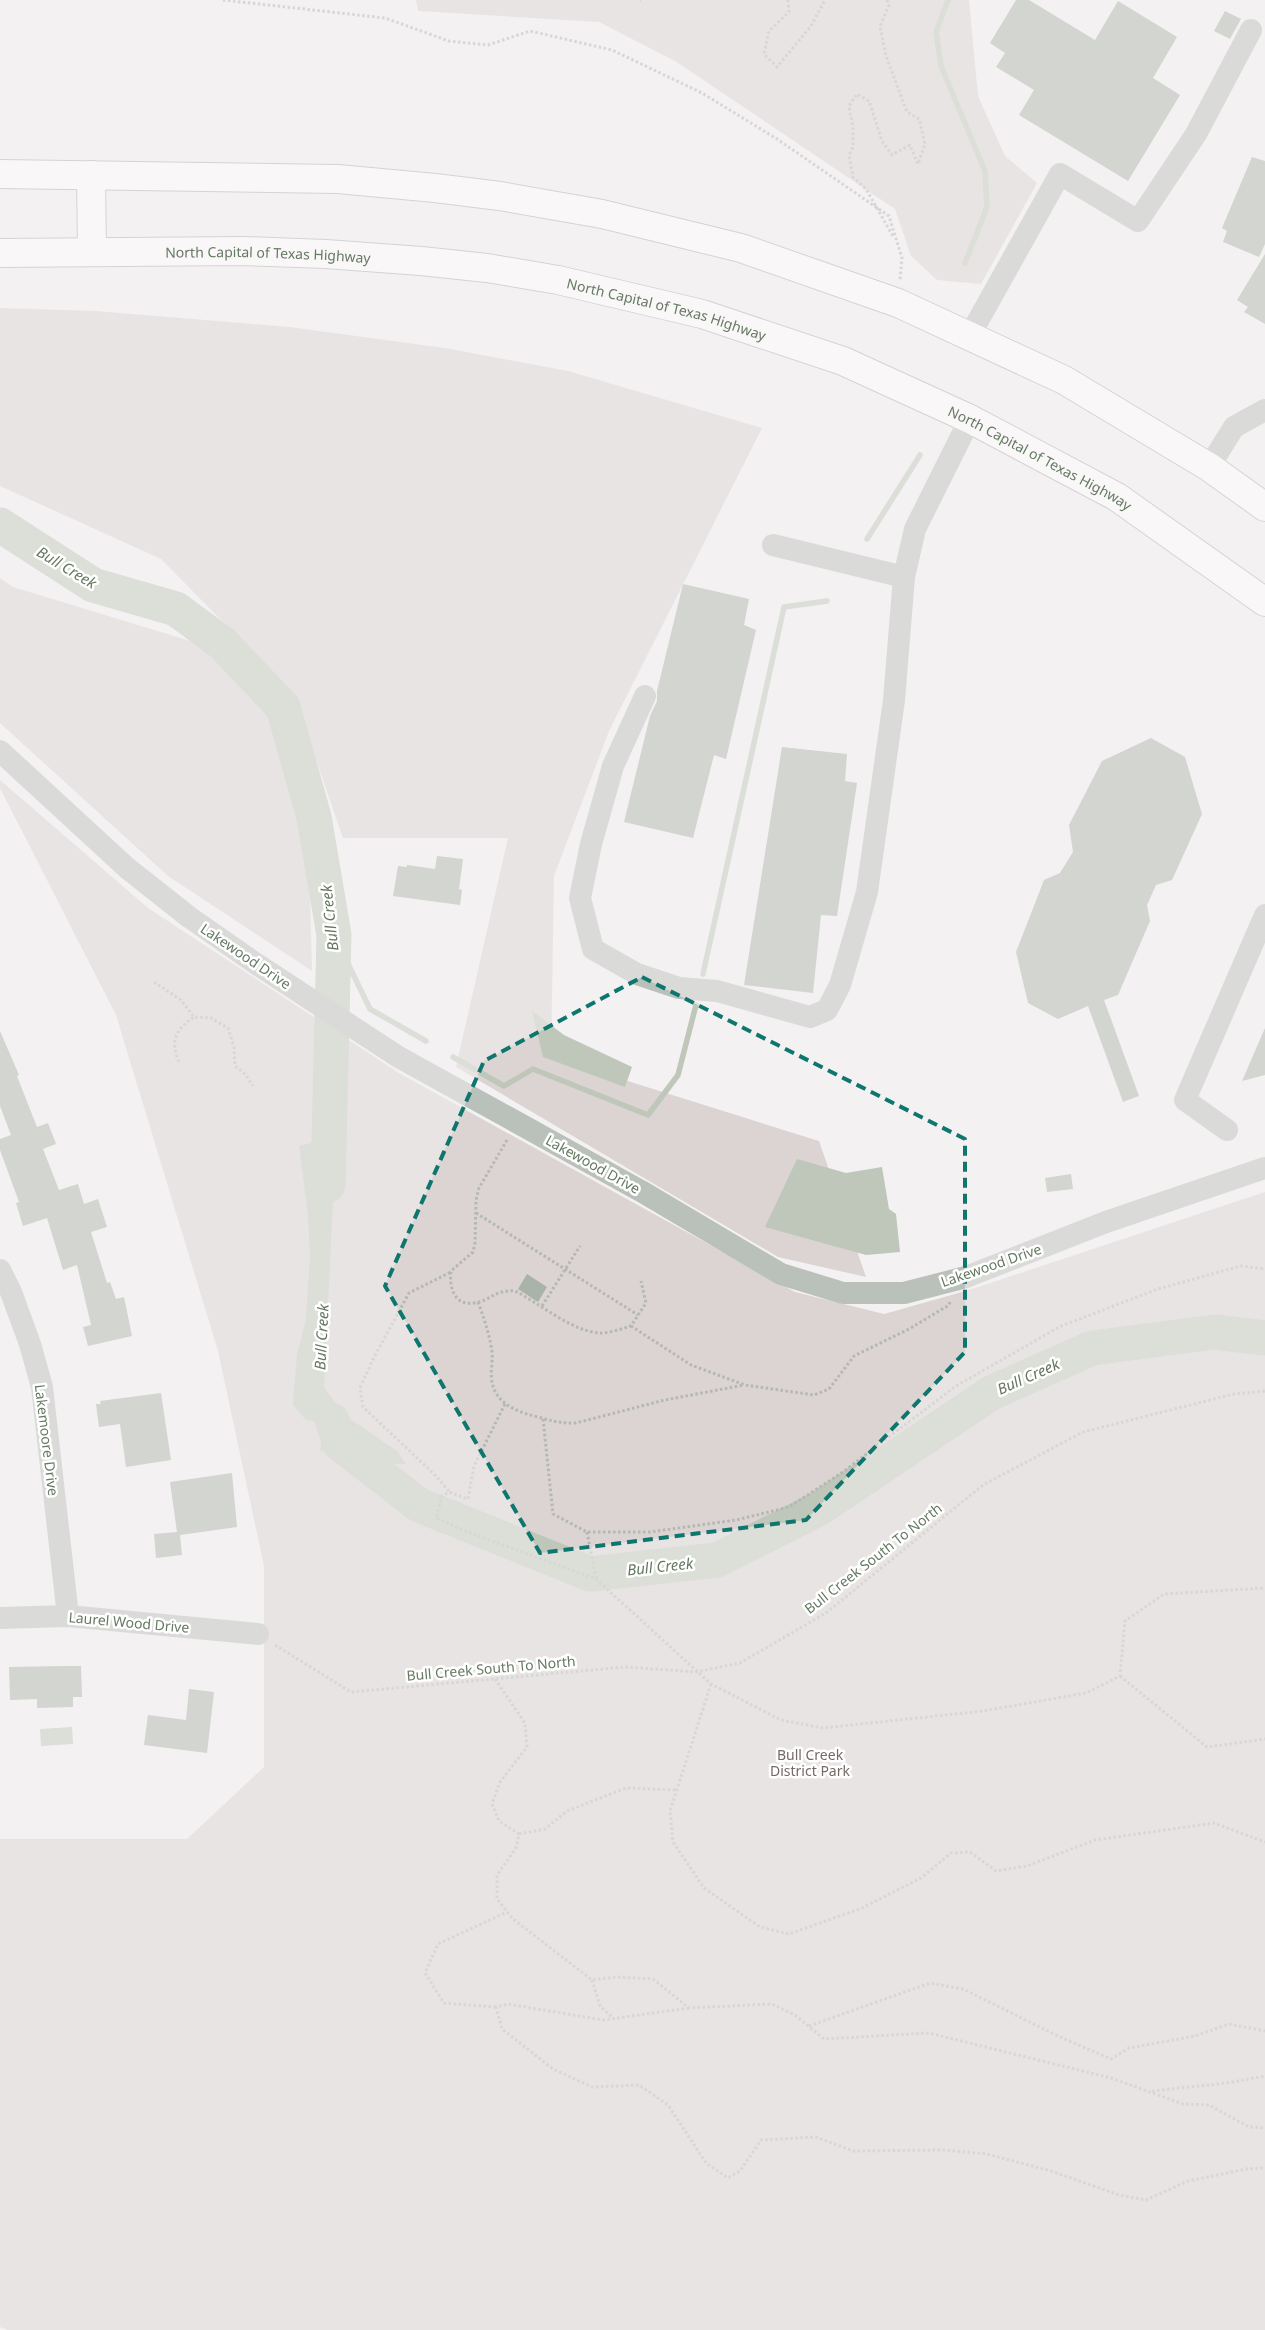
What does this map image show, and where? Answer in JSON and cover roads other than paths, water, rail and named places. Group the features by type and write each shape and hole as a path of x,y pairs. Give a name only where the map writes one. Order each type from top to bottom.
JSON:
{"highway":[{"path":"0,174 338,179 500,196 602,214 741,248 898,304 970,335 1064,380 1210,467 1265,507"},
{"path":"91,175 92,252"},
{"name":"North Capital of Texas Highway","path":"0,253 244,251 326,254 478,267 558,280 702,314 843,361 970,419 1117,498 1265,602"}],"street":[{"path":"970,335 1060,174 1138,221 1196,134 1251,30"},
{"path":"1210,467 1234,427 1265,410"},
{"path":"645,696 612,766 591,844 580,898 592,949 637,974 679,988 717,991 810,1017 827,1010 840,985 867,892 894,700 904,577 915,529 970,419"},
{"path":"773,545 904,577"},
{"name":"Lakewood Drive","path":"0,751 128,868 189,918 255,963 396,1056 641,1190 781,1274 843,1293 904,1293 959,1278 1106,1222 1265,1168"},
{"path":"1227,1130 1185,1100 1265,915"},
{"name":"Lakemoore Drive","path":"0,1270 5,1293 30,1344 42,1387 68,1616"},
{"name":"Laurel Wood Drive","path":"0,1618 68,1616 258,1634"}],"water":[{"path":"532,1011 564,1035 632,1067 625,1087 543,1057"},
{"path":"336,1137 324,1387 343,1414 397,1451 406,1464 394,1464 376,1457 338,1459 320,1450 323,1435 320,1422 306,1420 293,1405 297,1355 306,1319 310,1257 308,1215 299,1146"},
{"path":"797,1159 846,1173 882,1167 889,1209 896,1214 900,1252 866,1255 765,1227"},
{"path":"72,1727 73,1744 41,1746 40,1729"}],"waterway":[{"path":"948,0 936,32 941,66 985,171 987,207 965,263"},
{"path":"867,539 920,455"},
{"name":"Bull Creek","path":"0,525 93,585 176,609 222,643 283,707 314,817 334,935 328,1185"},
{"path":"703,974 784,607 827,601"},
{"path":"334,935 370,1009 426,1041"},
{"path":"453,1057 504,1086 533,1069 648,1115 678,1075 696,1005"},
{"name":"Bull Creek","path":"332,1420 340,1444 419,1505 590,1574 717,1560 820,1508 991,1393 1092,1348 1215,1332 1265,1338"}],"park label":[{"name":"Bull Creek District Park","path":"810,1762"}]}
